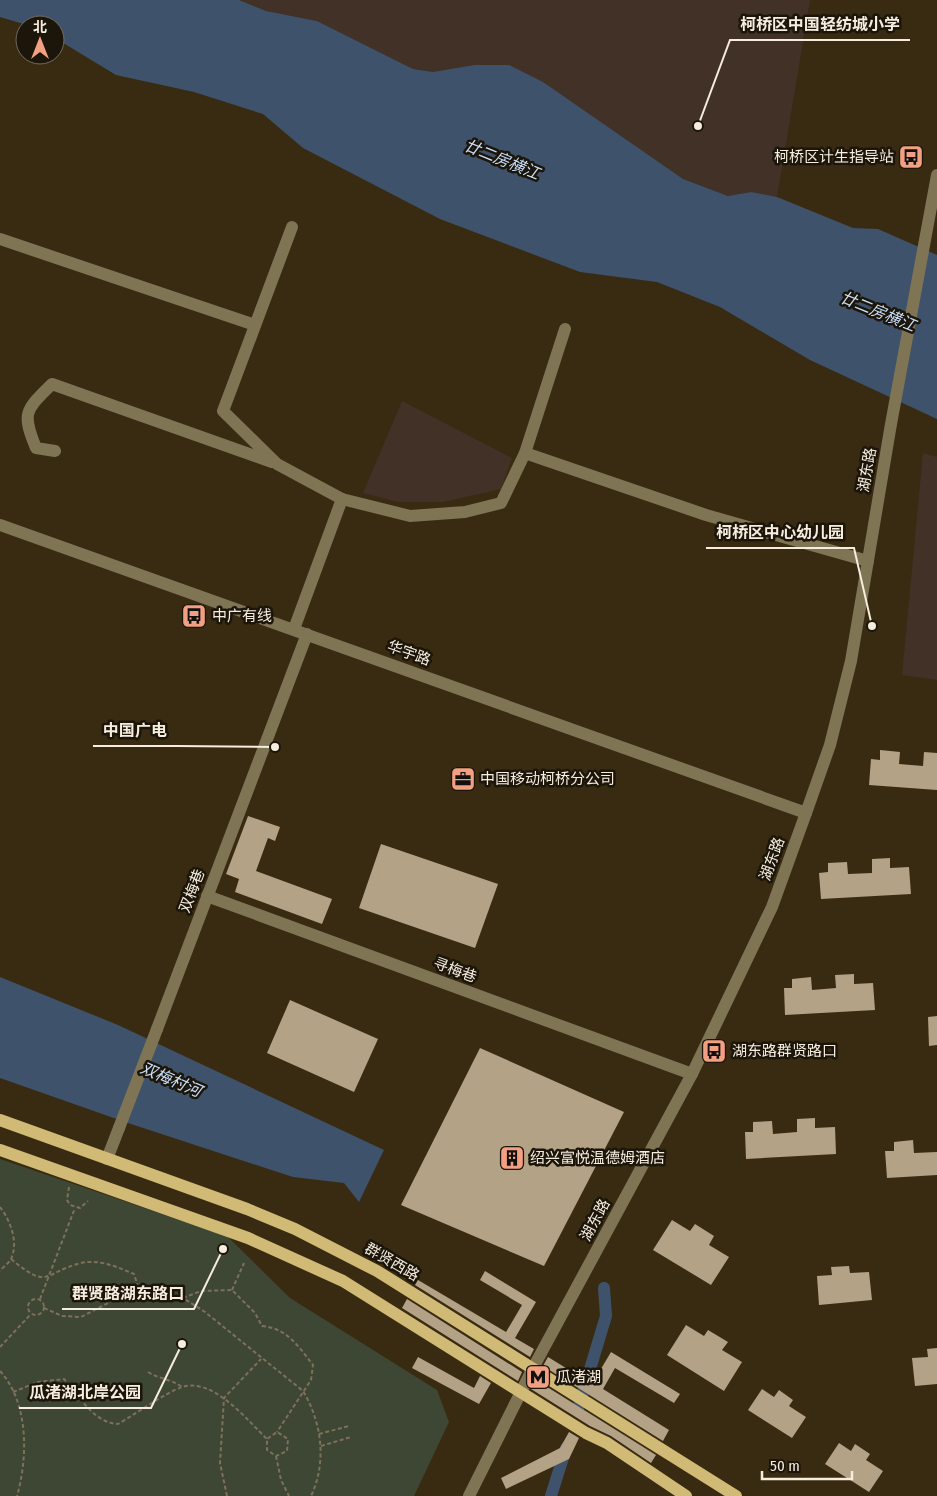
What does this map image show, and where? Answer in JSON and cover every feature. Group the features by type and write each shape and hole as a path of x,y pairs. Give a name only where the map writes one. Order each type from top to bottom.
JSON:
{"main road":[{"name":"群贤西路","path":"0,1120 107,1160 248,1209 294,1228 377,1271 736,1496"},
{"path":"0,1150 248,1238 343,1281 586,1433 607,1443 686,1496"}],"street":[{"name":"湖东路","path":"469,1496 533,1368 692,1074 772,907 806,813 830,744 851,661 891,424 937,175"},
{"path":"277,464 223,411 292,227"},
{"path":"0,239 255,325"},
{"path":"55,451 36,448 26,425 30,405 52,384 277,464 342,499 410,516 465,512 501,502 525,453 565,329"},
{"path":"525,453 706,515 868,561"},
{"path":"294,629 342,499"},
{"name":"华宇路","path":"0,525 806,813"},
{"name":"双梅巷","path":"107,1160 307,634"},
{"name":"寻梅巷","path":"207,896 692,1074"}],"path":[{"path":"69,1187 67,1200 75,1208"},
{"path":"75,1208 85,1206 88,1201"},
{"path":"0,1206 12,1227 13,1244 11,1258 0,1270"},
{"path":"75,1208 40,1299 44,1308 62,1316 82,1317 114,1300 140,1293 182,1298 205,1312 303,1392 310,1404 321,1446 316,1485 311,1496"},
{"path":"11,1258 28,1272 42,1278 49,1277 82,1263 111,1264 134,1274 140,1293"},
{"path":"232,1290 244,1263"},
{"path":"182,1298 201,1291 232,1290 256,1313 262,1326 276,1327 296,1343 313,1365 311,1380 278,1432 266,1439"},
{"path":"40,1299 28,1302 27,1309 31,1314 37,1315 42,1313 44,1308"},
{"path":"0,1347 31,1314"},
{"path":"227,1496 220,1463 224,1398 261,1359"},
{"path":"0,1371 21,1409 24,1470 17,1496"},
{"path":"148,1372 158,1378 171,1380 182,1387"},
{"path":"13,1392 38,1382 64,1379 98,1418 107,1424 118,1424 182,1387 201,1386 224,1398 266,1439 267,1450 276,1456 282,1480 289,1496"},
{"path":"319,1434 349,1426"},
{"path":"276,1456 287,1451 288,1439 278,1432"},
{"path":"321,1446 351,1437"}],"shaded area":[{"path":"239,0 810,0 777,197 751,192 728,196 683,179 474,65 433,72 413,69 317,21 266,11"},
{"path":"402,401 512,458 501,489 443,502 398,502 363,493"},
{"path":"923,453 937,457 937,680 902,675"}],"green space":[{"path":"0,1159 227,1236 290,1298 437,1390 449,1422 414,1496 0,1496"}],"water":[{"name":"廿二房横江","path":"0,0 239,0 266,11 317,21 413,69 433,72 474,65 509,65 543,82 683,179 728,196 751,192 777,197 853,228 878,229 937,255 937,419 810,360 720,307 657,282 580,272 440,219 303,148 263,114 194,92 116,75 65,44 65,15 15,15 15,21 0,17"},
{"name":"双梅村河","path":"0,977 118,1025 384,1150 359,1202 344,1183 293,1177 128,1123 0,1078"}],"building":[{"path":"880,750 900,752 899,764 923,766 924,752 937,753 937,790 869,785 871,759 880,760"},
{"path":"248,816 280,827 275,841 268,838 256,871 332,899 322,924 235,892 239,879 226,874"},
{"path":"381,844 498,884 475,948 359,908"},
{"path":"890,858 890,868 909,867 911,894 821,899 819,873 828,872 828,863 847,862 848,874 872,873 872,859"},
{"path":"854,974 854,984 873,983 875,1010 785,1015 784,988 792,988 792,979 811,977 812,990 836,988 835,975"},
{"path":"290,1000 378,1039 354,1092 267,1053"},
{"path":"937,1016 937,1045 929,1046 928,1017"},
{"name":"绍兴富悦温德姆酒店","path":"480,1048 624,1112 544,1266 401,1205"},
{"path":"815,1118 815,1128 835,1127 836,1154 746,1159 745,1132 753,1132 753,1122 772,1121 773,1134 797,1132 797,1119"},
{"path":"913,1140 914,1153 937,1152 937,1175 887,1178 885,1151 894,1151 894,1142"},
{"path":"672,1220 690,1231 695,1224 714,1236 709,1245 729,1257 711,1285 653,1250"},
{"path":"849,1266 850,1273 869,1272 872,1300 819,1305 817,1276 832,1275 831,1267"},
{"path":"485,1271 536,1302 515,1338 534,1349 530,1357 415,1285 418,1280 506,1332 522,1305 480,1280"},
{"path":"407,1299 522,1372 518,1381 402,1308"},
{"path":"686,1325 704,1336 708,1330 728,1342 722,1350 742,1362 724,1391 667,1355"},
{"path":"937,1348 937,1384 915,1386 912,1358 928,1357 927,1349"},
{"path":"611,1352 680,1394 674,1403 615,1368 603,1389 669,1430 663,1441 543,1366 548,1357 592,1384"},
{"path":"418,1357 474,1388 480,1376 491,1383 479,1404 412,1368"},
{"path":"536,1380 656,1455 651,1463 611,1436 590,1426 531,1389"},
{"path":"762,1389 774,1397 779,1390 793,1400 789,1406 806,1417 792,1438 748,1410"},
{"path":"569,1432 579,1438 569,1459 506,1489 501,1478 560,1448"},
{"path":"839,1443 851,1451 855,1444 870,1454 866,1460 883,1471 869,1492 825,1464"}],"waterway":[{"path":"578,1409 606,1316 604,1288"},
{"path":"551,1496 566,1448"}],"place":[{"name":"柯桥区中国轻纺城小学","path":"698,126"},
{"name":"柯桥区计生指导站","path":"911,157"},
{"name":"中广有线","path":"194,616"},
{"name":"柯桥区中心幼儿园","path":"872,626"},
{"name":"中国广电","path":"275,747"},
{"name":"中国移动柯桥分公司","path":"463,779"},
{"name":"湖东路群贤路口","path":"714,1051"},
{"name":"绍兴富悦温德姆酒店","path":"512,1158"},
{"name":"群贤路湖东路口","path":"223,1249"},
{"name":"瓜渚湖北岸公园","path":"182,1344"},
{"name":"瓜渚湖","path":"538,1377"}]}
